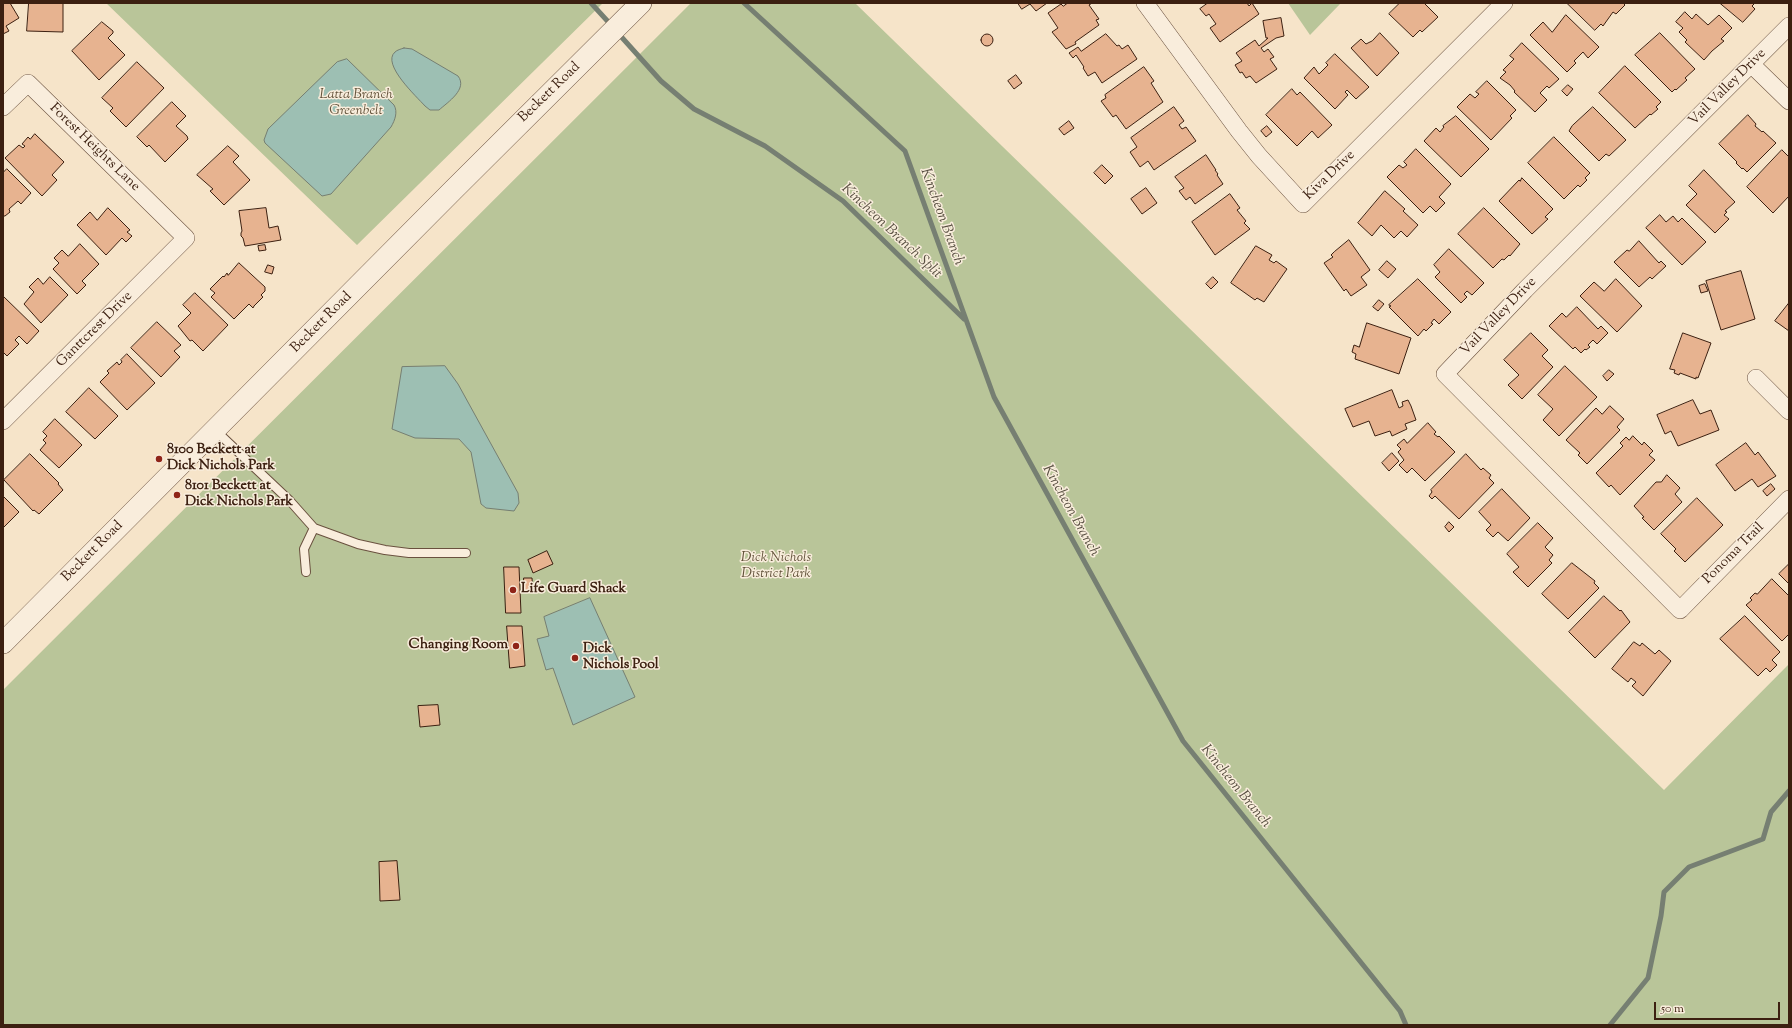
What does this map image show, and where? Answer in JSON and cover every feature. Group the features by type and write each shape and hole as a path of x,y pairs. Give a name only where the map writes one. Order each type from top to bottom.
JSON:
{"street":[{"name":"Kiva Drive","path":"1145,3 1239,131 1259,156 1303,204 1504,3"},
{"name":"Beckett Road","path":"3,643 368,277 466,176 638,6"},
{"name":"Vail Valley Drive","path":"1680,610 1445,374 1525,290 1752,65 1789,26"},
{"path":"1752,65 1789,101"},
{"name":"Forest Heights Lane","path":"3,108 28,83 186,238"},
{"name":"Ganttcrest Drive","path":"3,421 186,238"},
{"path":"1756,378 1789,411"},
{"name":"Ponoma Trail","path":"1680,610 1789,499"}],"lane":[{"path":"214,430 290,501 314,528 358,544 385,550 409,553 466,553"},
{"path":"306,572 304,549 314,528"}],"green space":[{"name":"Latta Branch Greenbelt","path":"106,3 603,3 357,245"},
{"name":"Dick Nichols District Park","path":"691,3 855,3 1664,790 1789,664 1789,1025 3,1025 3,690"},
{"path":"1288,3 1341,3 1310,35"}],"water":[{"path":"404,48 412,49 458,76 461,86 459,90 452,99 439,110 430,110 425,106 408,88 396,72 392,57 396,51"},
{"path":"347,59 394,105 396,116 391,127 331,194 322,196 265,143 264,140 268,129 337,62"},
{"path":"445,366 458,384 518,493 519,503 514,511 486,508 481,504 471,452 459,439 415,438 392,429 402,367"},
{"path":"590,598 635,697 573,725 553,668 546,670 537,639 549,636 544,617"}],"building":[{"path":"3,3 10,3 19,18 6,26 9,31 3,34"},
{"path":"29,3 63,3 63,32 27,31"},
{"path":"1018,3 1047,3 1036,11 1030,4 1022,9"},
{"path":"1068,3 1092,3 1089,5 1099,19 1096,20 1099,25 1075,42 1076,44 1066,49 1052,32 1058,28 1048,13 1061,4 1063,6"},
{"path":"1208,3 1247,3 1249,6 1252,3 1259,14 1220,42 1210,28 1216,24 1209,14 1206,16 1200,9"},
{"path":"1400,3 1424,3 1438,17 1422,32 1420,30 1413,37 1389,14"},
{"path":"1567,3 1623,3 1625,5 1616,14 1613,12 1603,26 1601,24 1595,30"},
{"path":"1720,3 1755,3 1752,6 1755,9 1743,22"},
{"path":"1685,12 1692,19 1696,14 1708,25 1719,15 1732,28 1721,39 1724,41 1704,60 1685,42 1687,40 1679,32 1683,28 1676,22"},
{"path":"1566,15 1599,47 1588,58 1583,52 1574,61 1576,63 1567,72 1530,35 1543,22 1552,32"},
{"path":"1281,18 1284,36 1276,38 1261,48 1264,52 1268,49 1274,57 1270,59 1277,69 1256,83 1250,76 1246,78 1242,72 1240,73 1235,65 1242,61 1236,53 1255,40 1259,46 1268,38 1266,38 1263,21"},
{"path":"102,22 113,31 108,38 125,55 99,80 72,51"},
{"path":"1380,33 1399,53 1377,76 1351,48 1361,39 1366,44 1372,41"},
{"path":"1660,33 1695,69 1685,78 1687,80 1672,92 1635,55"},
{"path":"987,34 991,36 993,40 991,44 987,46 983,44 981,40 983,36"},
{"path":"1106,34 1117,46 1119,45 1122,49 1128,45 1137,59 1102,83 1095,72 1088,76 1076,55 1073,58 1069,53 1078,47 1081,51"},
{"path":"1522,43 1559,79 1549,88 1547,86 1540,93 1547,100 1535,112 1514,92 1515,91 1510,85 1500,78 1506,72 1503,70 1514,59 1510,56"},
{"path":"1335,54 1369,87 1356,99 1347,90 1345,92 1348,95 1335,109 1304,78 1314,67 1319,74 1328,65 1326,63"},
{"path":"137,62 164,88 126,127 110,111 113,108 102,98"},
{"path":"1625,66 1661,102 1656,107 1658,109 1651,115 1650,114 1635,128 1599,93"},
{"path":"1144,67 1154,81 1151,83 1163,102 1126,129 1116,115 1113,117 1101,101 1106,98 1105,95"},
{"path":"1016,75 1022,83 1014,89 1008,81"},
{"path":"1487,81 1516,110 1510,116 1512,118 1491,140 1457,107 1470,94 1475,98 1479,94 1476,92"},
{"path":"1568,85 1573,89 1567,96 1562,91"},
{"path":"1292,89 1297,95 1300,92 1332,125 1318,138 1312,131 1297,146 1266,115"},
{"path":"172,102 186,116 176,126 187,136 188,139 165,162 149,145 147,147 137,137"},
{"path":"1174,107 1184,121 1179,125 1182,129 1186,127 1196,141 1154,170 1148,161 1140,167 1130,152 1137,147 1131,138"},
{"path":"1593,107 1626,140 1609,156 1606,154 1599,161 1569,131 1572,126"},
{"path":"1748,115 1756,124 1755,126 1776,143 1747,172 1736,163 1737,162 1719,144"},
{"path":"1456,116 1489,149 1461,177 1424,141 1436,128 1440,132 1444,127 1443,126"},
{"path":"1069,121 1074,128 1064,135 1059,129"},
{"path":"1267,126 1272,132 1266,137 1261,131"},
{"path":"35,134 64,162 52,175 57,180 42,196 5,158 19,145 23,148 25,146 22,144 28,137 30,139"},
{"path":"1554,137 1590,173 1585,178 1587,180 1580,187 1578,185 1564,199 1528,163"},
{"path":"228,146 239,156 233,162 250,180 224,205 210,191 213,189 197,175"},
{"path":"1416,149 1451,184 1439,197 1445,203 1436,212 1430,206 1423,213 1387,177 1399,165 1403,168 1407,165 1404,162"},
{"path":"1782,150 1788,156 1789,155 1789,196 1773,213 1747,187"},
{"path":"1206,155 1223,184 1195,204 1190,197 1186,200 1179,191 1184,188 1175,177"},
{"path":"1102,165 1113,176 1105,184 1094,173"},
{"path":"7,169 31,193 21,204 18,201 9,209 10,212 3,216 3,173"},
{"path":"1704,170 1735,202 1725,211 1727,212 1724,215 1729,219 1715,233 1686,205 1697,194 1689,186"},
{"path":"1522,178 1553,209 1545,217 1548,219 1532,234 1499,201"},
{"path":"1146,188 1157,203 1142,214 1131,199"},
{"path":"1385,191 1405,209 1403,211 1418,225 1407,237 1401,231 1394,238 1381,225 1372,236 1358,223"},
{"path":"1230,194 1240,208 1237,210 1246,221 1244,223 1250,229 1215,255 1192,222"},
{"path":"108,208 130,230 127,232 132,236 126,242 122,238 106,255 77,225 90,212 97,220"},
{"path":"266,208 269,228 278,226 281,240 245,246 241,236 242,231 239,211"},
{"path":"1484,208 1520,244 1510,256 1509,255 1504,260 1502,259 1493,268 1458,234"},
{"path":"1660,215 1666,222 1673,216 1678,222 1682,218 1706,242 1682,265 1646,228"},
{"path":"1349,240 1370,270 1361,277 1367,285 1351,296 1346,289 1344,291 1324,263 1333,257 1331,255"},
{"path":"1639,241 1659,263 1661,261 1666,266 1652,279 1650,277 1639,287 1614,262 1627,250 1629,251"},
{"path":"80,244 99,264 82,281 86,285 77,294 53,269 59,263 54,258 62,250 68,256"},
{"path":"265,245 266,250 259,251 258,246"},
{"path":"1256,246 1272,255 1269,260 1274,263 1276,261 1287,269 1264,302 1257,298 1255,300 1231,283"},
{"path":"1449,249 1484,283 1472,295 1467,291 1464,294 1467,297 1461,303 1435,277 1440,272 1434,265"},
{"path":"1387,261 1396,269 1388,278 1379,270"},
{"path":"239,263 265,287 265,291 261,295 263,297 253,308 249,304 234,319 211,297 215,293 210,289 223,276 224,277 227,273 228,275"},
{"path":"268,265 274,267 272,274 265,272"},
{"path":"1741,271 1755,319 1721,330 1706,281"},
{"path":"50,277 68,295 41,323 24,304 34,292 29,287 38,278 43,284"},
{"path":"1213,277 1218,282 1211,289 1206,284"},
{"path":"1418,279 1451,312 1439,324 1434,319 1431,323 1433,324 1426,331 1424,329 1418,336 1389,307 1391,306 1389,305"},
{"path":"1616,279 1642,306 1617,332 1580,296 1594,282 1604,291"},
{"path":"1705,284 1708,291 1701,293 1699,286"},
{"path":"195,293 228,325 203,351 192,340 190,341 178,326 191,313 183,305"},
{"path":"3,296 39,331 27,344 19,336 15,340 19,344 7,356 3,352"},
{"path":"1379,300 1384,304 1378,311 1373,307"},
{"path":"1789,303 1789,331 1775,321"},
{"path":"1577,307 1598,329 1601,326 1608,333 1597,344 1593,340 1588,345 1590,347 1581,353 1575,347 1573,349 1549,326 1562,313 1566,317"},
{"path":"157,322 181,345 174,351 180,357 161,377 131,348"},
{"path":"1367,323 1411,338 1399,374 1355,359 1356,354 1352,352 1354,345 1359,347"},
{"path":"1531,333 1548,350 1542,356 1553,367 1522,399 1508,385 1519,375 1504,360"},
{"path":"1683,333 1711,343 1698,378 1696,377 1696,379 1680,373 1679,375 1674,373 1675,370 1670,369"},
{"path":"127,354 155,383 127,410 100,382 109,373 107,371 117,362 119,365 122,362 121,360"},
{"path":"1565,366 1597,397 1559,436 1543,420 1553,409 1538,395"},
{"path":"1609,370 1614,374 1607,381 1603,376"},
{"path":"89,388 118,416 95,439 66,412"},
{"path":"1392,390 1399,408 1403,406 1402,402 1408,400 1411,406 1416,420 1405,424 1407,429 1392,436 1390,431 1375,436 1369,421 1353,427 1345,409"},
{"path":"1693,400 1700,414 1711,410 1719,430 1678,446 1671,431 1665,434 1657,415"},
{"path":"1610,406 1624,419 1617,427 1620,430 1587,464 1578,455 1580,453 1566,440 1596,408 1602,414"},
{"path":"55,419 82,445 59,468 40,450 46,443 43,440 47,436 43,432"},
{"path":"1428,423 1436,432 1434,434 1438,437 1439,436 1455,452 1425,481 1412,468 1407,473 1399,465 1404,460 1398,452 1401,449 1397,445 1404,439 1407,443"},
{"path":"1633,436 1642,445 1644,442 1653,451 1649,455 1655,460 1620,495 1611,485 1609,487 1596,473 1623,446 1620,443 1626,437 1629,440"},
{"path":"1746,443 1755,455 1758,452 1776,476 1758,487 1752,479 1735,491 1716,465"},
{"path":"1392,453 1399,461 1389,471 1382,463"},
{"path":"30,454 59,483 58,484 63,490 39,514 34,510 33,511 4,480"},
{"path":"1466,454 1481,470 1483,468 1491,475 1489,478 1494,483 1459,519 1435,496 1432,499 1429,496 1432,492 1431,490"},
{"path":"1667,475 1680,488 1675,494 1682,502 1654,530 1642,518 1644,517 1634,506 1656,482 1661,482"},
{"path":"1771,484 1775,489 1767,496 1763,491"},
{"path":"1502,489 1530,518 1508,541 1498,532 1493,537 1486,530 1491,525 1479,512"},
{"path":"3,496 19,512 3,528"},
{"path":"1697,498 1723,525 1685,562 1674,551 1676,549 1661,534"},
{"path":"1449,522 1454,527 1449,532 1445,527"},
{"path":"1538,523 1553,538 1545,547 1553,555 1549,560 1552,563 1528,587 1513,572 1519,567 1507,554"},
{"path":"547,551 553,564 533,573 528,560"},
{"path":"1572,563 1595,581 1594,583 1599,588 1568,619 1542,594"},
{"path":"1789,564 1789,584 1779,574"},
{"name":"Life Guard Shack","path":"504,567 519,567 521,613 506,613"},
{"path":"524,578 532,578 533,592 524,592"},
{"path":"1772,579 1789,596 1789,634 1782,641 1746,605 1752,600 1750,598 1755,593 1757,594"},
{"path":"1604,596 1620,611 1621,610 1630,622 1595,658 1569,632"},
{"path":"1745,616 1780,652 1772,660 1777,665 1770,672 1766,668 1758,676 1720,639"},
{"name":"Changing Room","path":"507,626 522,626 525,666 510,668"},
{"path":"1634,642 1640,646 1642,643 1655,654 1659,650 1671,661 1643,696 1632,686 1636,682 1631,678 1628,682 1612,669"},
{"path":"438,705 440,725 420,727 418,706"},
{"path":"397,861 400,900 380,901 379,862"}],"waterway":[{"name":"Kincheon Branch Split","path":"591,3 612,26"},
{"name":"Kincheon Branch","path":"744,3 905,151 994,397 1183,741 1400,1011 1406,1025"},
{"name":"Kincheon Branch Split","path":"617,32 661,81 694,109 765,146 843,201 964,319"},
{"path":"1610,1025 1648,978 1661,916 1664,892 1689,867 1763,839 1771,812 1789,791"}],"place":[{"name":"8100 Beckett at Dick Nichols Park","path":"159,459"},
{"name":"8101 Beckett at Dick Nichols Park","path":"177,495"},
{"name":"Life Guard Shack","path":"513,590"},
{"name":"Changing Room","path":"516,646"},
{"name":"Dick Nichols Pool","path":"575,658"}]}
